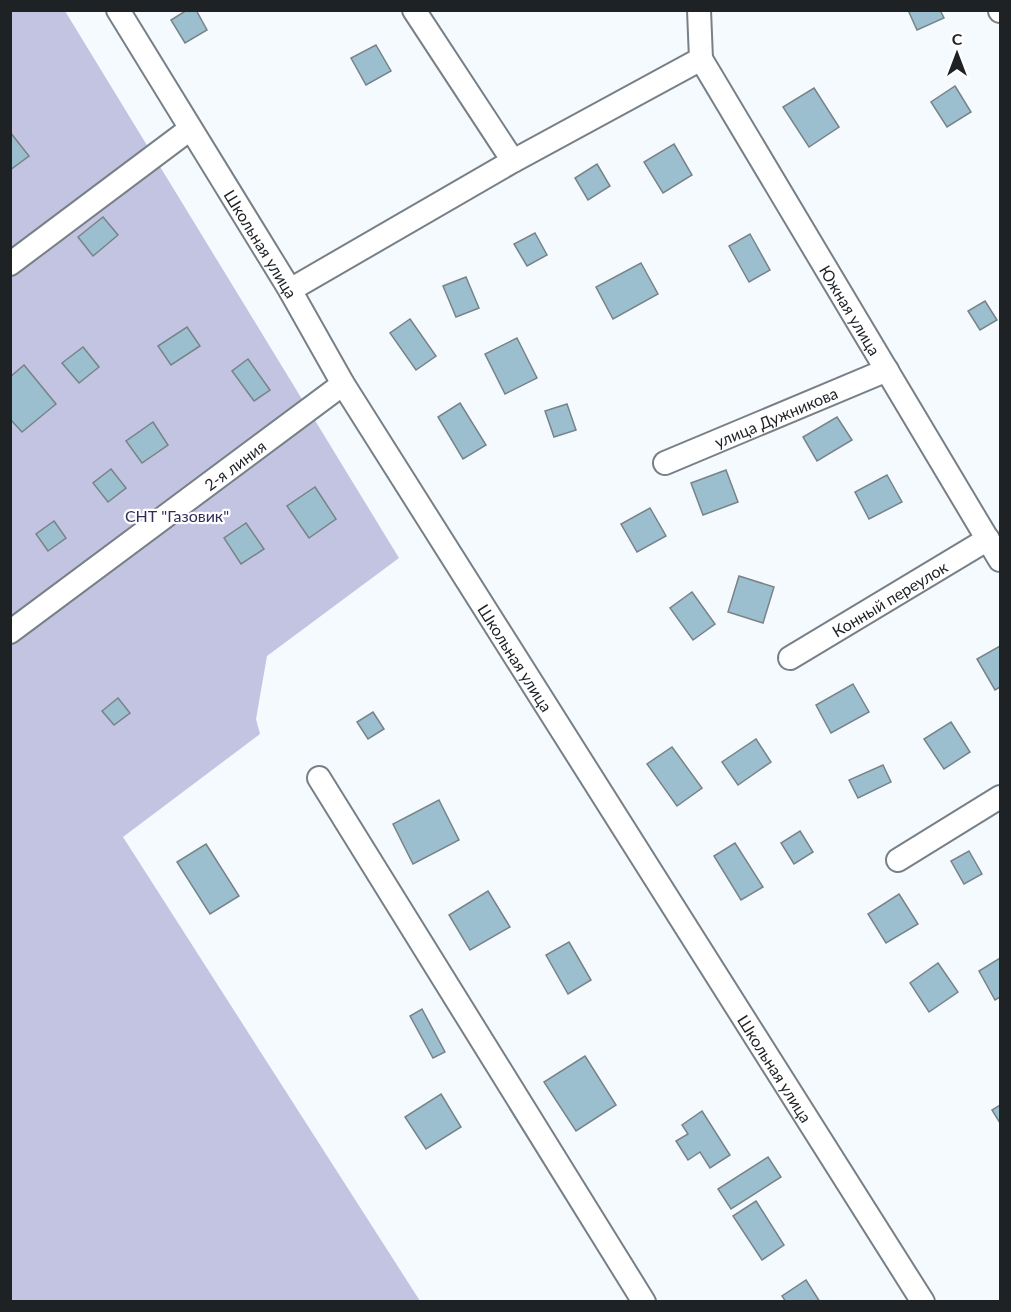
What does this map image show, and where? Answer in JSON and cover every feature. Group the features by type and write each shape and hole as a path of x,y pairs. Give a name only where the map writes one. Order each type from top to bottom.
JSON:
{"street":[{"name":"Школьная улица","path":"118,10 290,290 343,384 923,1302"},
{"path":"414,10 513,161"},
{"path":"290,290 513,161 701,59 699,10"},
{"name":"Южная улица","path":"701,59 1000,560"},
{"path":"10,264 189,129"},
{"name":"улица Дужникова","path":"665,463 887,370"},
{"name":"2-я линия","path":"10,632 343,384"},
{"name":"Конный переулок","path":"790,658 988,539"},
{"path":"319,778 644,1302"},
{"path":"898,860 1000,797"}],"green space":[{"name":"СНТ \"Газовик\"","path":"10,11 65,11 399,558 267,656 256,719 260,734 123,837 420,1301 11,1301"}],"building":[{"path":"187,10 196,10 207,30 185,43 171,20"},
{"path":"908,10 940,10 944,18 917,30"},
{"path":"376,45 391,71 366,85 351,58"},
{"path":"955,86 971,112 947,127 931,102"},
{"path":"814,88 839,127 809,147 783,107"},
{"path":"10,132 29,156 10,170"},
{"path":"674,144 692,175 663,193 644,162"},
{"path":"597,164 610,186 588,200 575,178"},
{"path":"103,217 118,235 93,256 78,237"},
{"path":"535,233 547,255 527,266 514,244"},
{"path":"750,234 770,270 749,282 729,246"},
{"path":"641,263 658,294 613,319 596,287"},
{"path":"466,277 479,308 456,317 443,286"},
{"path":"985,301 997,320 980,330 968,311"},
{"path":"410,319 436,356 416,370 390,333"},
{"path":"187,327 200,346 171,365 158,346"},
{"path":"517,338 537,378 505,394 485,354"},
{"path":"83,347 99,367 79,383 62,363"},
{"path":"248,359 270,390 254,401 232,371"},
{"path":"24,365 56,404 22,432 10,419 10,377"},
{"path":"460,403 486,445 463,459 438,417"},
{"path":"567,404 576,430 554,437 545,411"},
{"path":"837,417 852,440 817,461 803,437"},
{"path":"153,422 168,445 142,463 126,441"},
{"path":"111,469 126,488 108,502 93,483"},
{"path":"726,470 738,502 703,515 691,483"},
{"path":"887,475 902,502 869,519 855,492"},
{"path":"315,487 336,519 309,538 287,506"},
{"path":"650,508 666,536 637,552 621,524"},
{"path":"54,521 66,538 48,551 36,534"},
{"path":"246,523 264,549 241,564 224,538"},
{"path":"739,576 774,587 763,623 728,612"},
{"path":"692,592 715,624 693,640 670,608"},
{"path":"1000,646 1000,687 995,690 977,659"},
{"path":"853,684 869,712 831,733 816,705"},
{"path":"118,698 130,713 114,725 102,711"},
{"path":"373,712 384,729 368,739 357,722"},
{"path":"951,722 970,752 944,769 924,739"},
{"path":"756,739 771,762 738,785 722,762"},
{"path":"672,747 702,788 677,806 647,764"},
{"path":"883,765 891,782 858,798 849,780"},
{"path":"439,800 459,840 413,864 393,824"},
{"path":"800,831 813,852 794,864 781,843"},
{"path":"735,843 763,887 741,900 714,856"},
{"path":"206,844 239,896 210,914 177,862"},
{"path":"969,851 982,874 964,884 951,861"},
{"path":"488,891 510,927 470,950 449,915"},
{"path":"899,894 918,924 886,943 868,914"},
{"path":"569,942 591,980 568,994 546,955"},
{"path":"1000,958 1000,997 995,1000 979,971"},
{"path":"938,963 958,992 929,1012 910,983"},
{"path":"422,1009 445,1052 433,1058 410,1016"},
{"path":"585,1056 616,1105 576,1131 544,1082"},
{"path":"441,1094 461,1127 426,1149 405,1117"},
{"path":"1000,1105 1000,1123 992,1110"},
{"path":"702,1111 730,1155 710,1168 700,1152 688,1160 676,1141 688,1134 682,1125"},
{"path":"768,1157 781,1177 731,1209 718,1189"},
{"path":"756,1201 784,1245 762,1260 733,1216"},
{"path":"806,1280 820,1302 786,1302 782,1296"}]}
